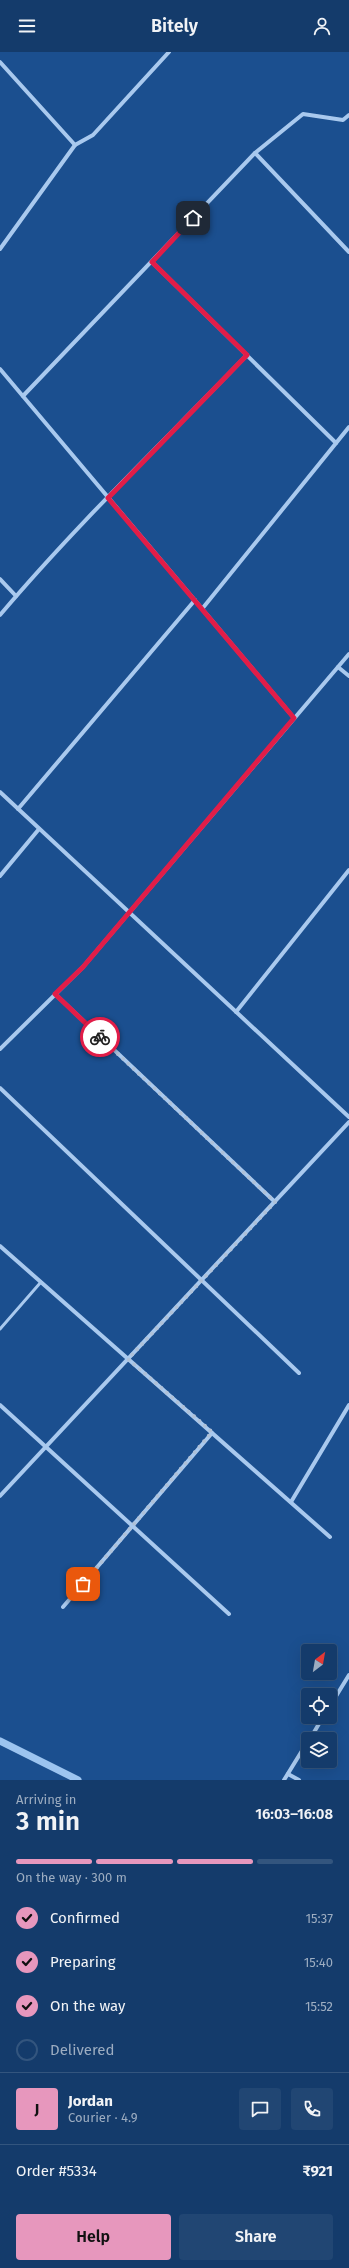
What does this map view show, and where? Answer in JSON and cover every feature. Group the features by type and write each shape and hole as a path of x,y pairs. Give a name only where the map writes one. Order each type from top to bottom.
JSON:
{"street":[{"path":"0,249 75,145 93,135 169,52"},
{"path":"0,62 75,145"},
{"path":"23,396 255,153 303,114 343,120 349,115"},
{"path":"255,153 349,252"},
{"path":"152,262 336,443"},
{"path":"0,616 16,596 108,498 247,355"},
{"path":"0,369 294,718"},
{"path":"202,608 349,427"},
{"path":"0,579 16,596"},
{"path":"18,809 195,600"},
{"path":"0,1049 83,967 349,654"},
{"path":"338,667 349,676"},
{"path":"0,792 349,1117"},
{"path":"0,876 39,829"},
{"path":"236,1012 349,870"},
{"path":"55,994 275,1202"},
{"path":"0,1088 299,1373"},
{"path":"0,1496 349,1122"},
{"path":"0,1246 330,1537"},
{"path":"0,1405 229,1614"},
{"path":"291,1502 349,1405"},
{"path":"63,1607 212,1432"},
{"path":"337,1695 349,1675"},
{"path":"284,1780 301,1753"},
{"path":"288,1774 299,1780"}],"lane":[{"path":"0,1329 41,1282"}],"waterway":[{"path":"0,1741 78,1780"}],"way so far":[{"path":"83,1584 212,1432 128,1359 275,1202 100,1037"}],"route":[{"path":"100,1037 55,994 83,967 294,718 108,498 247,355 152,262 193,218"}]}
